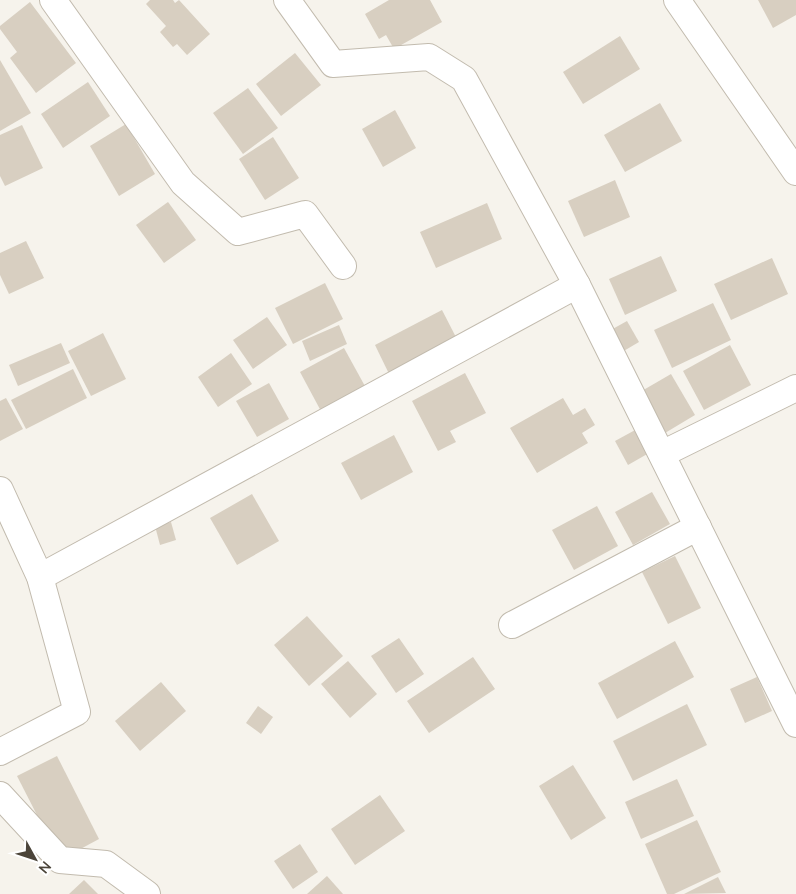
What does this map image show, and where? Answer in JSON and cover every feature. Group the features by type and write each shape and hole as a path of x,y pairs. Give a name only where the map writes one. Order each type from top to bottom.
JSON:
{"street":[{"path":"53,0 183,183 238,232 305,214 343,266"},
{"path":"287,0 333,64 429,57 464,79 577,284 796,724"},
{"path":"679,1 796,172"},
{"path":"40,577 577,284"},
{"path":"662,454 796,388"},
{"path":"0,490 40,577 77,712 0,752"},
{"path":"512,625 698,527"},
{"path":"0,794 60,860 106,864 148,894"}],"building":[{"path":"150,0 173,0 175,3 179,0 210,34 187,55 177,44 173,47 160,32 166,26 146,4"},
{"path":"389,0 430,0 442,22 394,49 386,35 379,39 365,14"},
{"path":"758,0 796,0 796,15 773,28"},
{"path":"30,2 76,63 36,93 10,58 17,52 0,29 0,26"},
{"path":"620,36 640,69 583,104 563,72"},
{"path":"295,53 321,85 281,116 256,84"},
{"path":"0,60 31,113 0,131"},
{"path":"88,82 110,116 63,148 41,114"},
{"path":"248,88 278,128 243,154 213,113"},
{"path":"660,103 682,141 625,172 604,135"},
{"path":"395,110 416,148 383,167 362,129"},
{"path":"126,124 155,174 119,196 90,146"},
{"path":"22,125 43,168 5,186 0,176 0,135"},
{"path":"273,137 299,178 265,200 239,159"},
{"path":"615,180 630,217 584,237 568,201"},
{"path":"168,202 196,240 164,263 136,225"},
{"path":"487,203 502,239 436,268 420,232"},
{"path":"26,241 44,278 9,294 0,275 0,253"},
{"path":"661,256 677,291 625,315 609,279"},
{"path":"772,258 788,294 731,320 714,284"},
{"path":"325,283 343,319 293,344 275,308"},
{"path":"713,303 731,340 672,368 654,330"},
{"path":"442,310 460,345 392,380 375,345"},
{"path":"267,317 287,345 253,369 233,340"},
{"path":"627,321 639,342 622,352 609,331"},
{"path":"339,325 347,344 310,361 302,341"},
{"path":"103,333 126,379 91,396 68,351"},
{"path":"61,343 70,363 18,386 9,365"},
{"path":"730,345 751,385 704,410 683,371"},
{"path":"344,348 366,388 322,413 300,372"},
{"path":"231,353 252,384 218,407 198,377"},
{"path":"73,369 87,398 26,429 11,400"},
{"path":"465,373 486,413 450,431 456,442 438,451 412,401"},
{"path":"671,374 695,415 665,433 640,392"},
{"path":"269,383 289,419 257,437 236,401"},
{"path":"6,398 23,429 0,441 0,401"},
{"path":"563,398 573,415 585,408 595,425 582,433 588,443 537,473 510,428"},
{"path":"637,429 649,453 628,465 615,441"},
{"path":"394,435 413,472 361,500 341,463"},
{"path":"652,492 670,524 633,545 615,512"},
{"path":"252,494 279,541 237,565 210,518"},
{"path":"597,506 618,546 574,570 552,530"},
{"path":"171,522 176,540 160,545 155,526"},
{"path":"675,556 701,608 668,624 642,572"},
{"path":"307,616 343,656 309,686 274,645"},
{"path":"399,638 424,674 396,693 371,656"},
{"path":"675,641 694,677 617,719 598,683"},
{"path":"473,657 495,689 429,733 407,701"},
{"path":"348,661 377,694 350,718 321,684"},
{"path":"757,677 772,711 745,723 730,689"},
{"path":"161,682 186,711 140,751 115,721"},
{"path":"687,704 707,745 633,781 613,741"},
{"path":"258,706 273,717 261,734 246,723"},
{"path":"57,756 99,839 60,860 17,776"},
{"path":"573,765 606,818 571,840 539,786"},
{"path":"677,779 694,816 641,839 625,802"},
{"path":"380,795 405,831 355,865 331,829"},
{"path":"697,820 721,872 674,894 667,894 645,844"},
{"path":"300,844 318,872 293,889 274,861"},
{"path":"327,876 343,894 307,894"},
{"path":"718,877 726,893 684,894"},
{"path":"84,880 98,894 69,894"}]}
